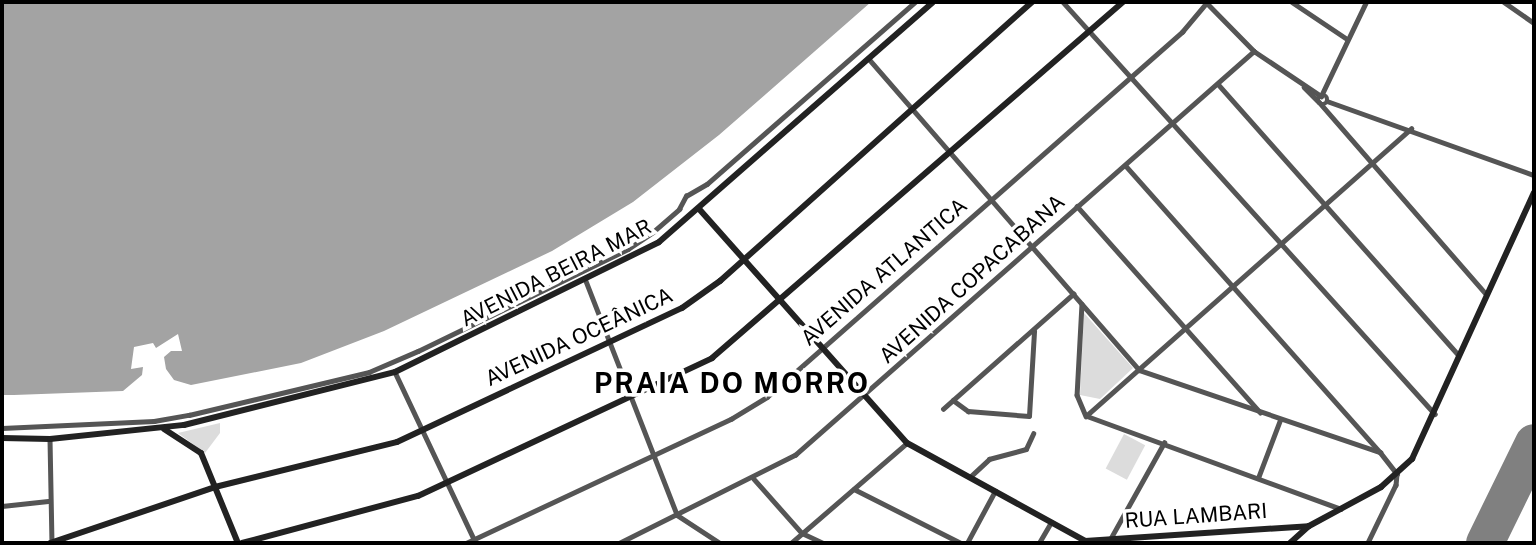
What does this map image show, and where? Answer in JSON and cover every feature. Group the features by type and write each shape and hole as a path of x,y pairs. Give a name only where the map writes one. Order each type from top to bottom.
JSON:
{"street":[{"path":"2,428 154,421 189,415 369,372 418,351 628,249 653,232 679,209 686,196 706,184 915,2"},
{"name":"AVENIDA BEIRA MAR","path":"50,439 163,429 257,410 395,372 586,281 649,249 700,209 933,2"},
{"name":"AVENIDA OCEÂNICA","path":"52,543 215,487 378,447 422,431 691,303 1032,2"},
{"path":"1063,2 1279,246 1435,415"},
{"path":"163,429 197,449 240,543 397,502 447,482 712,358 781,302 1123,2"},
{"path":"1206,2 1254,51 1323,100 1411,128 1534,175"},
{"name":"AVENIDA ATLANTICA","path":"466,543 750,408 1182,32 1206,2"},
{"path":"1292,2 1347,39"},
{"path":"1366,2 1347,39 1323,100 1333,118 1371,164 1486,294"},
{"path":"1504,2 1534,23"},
{"name":"AVENIDA COPACABANA","path":"619,543 754,479 795,455 1254,51"},
{"path":"869,59 1139,370 1380,452"},
{"path":"1218,84 1458,354"},
{"path":"1086,416 1411,128"},
{"path":"1126,166 1397,474"},
{"path":"1368,543 1397,474 1418,449 1435,415 1458,354 1534,193"},
{"path":"1077,206 1262,413"},
{"path":"700,209 907,443 1087,542"},
{"path":"586,281 677,515 720,543"},
{"path":"943,409 1073,294"},
{"path":"1082,304 1077,395 1086,416 1342,509"},
{"path":"953,400 968,411 1029,416 1034,331"},
{"path":"395,372 475,541"},
{"path":"1258,478 1280,420"},
{"path":"970,478 989,460 1022,452 1033,434"},
{"path":"2,438 50,439 48,501 52,543"},
{"path":"791,543 907,443"},
{"path":"1109,541 1164,443"},
{"path":"1290,543 1310,526 1397,474"},
{"path":"754,479 803,533 823,543"},
{"path":"854,489 964,543 995,491"},
{"path":"2,506 48,501"},
{"path":"1039,543 1051,522"},
{"name":"RUA LAMBARI","path":"1087,542 1310,526"}],"shaded area":[{"path":"2,2 871,2 719,135 633,202 552,251 384,331 301,363 191,385 174,380 166,369 164,357 171,351 182,351 178,334 156,348 153,343 134,347 131,369 143,367 142,375 123,391 2,395"},
{"path":"1084,313 1133,368 1100,399 1080,395"},
{"path":"220,423 220,433 205,453 178,433"},
{"path":"1124,434 1145,445 1127,480 1106,468"}],"runway":[{"path":"1485,543 1534,443"}],"district":[{"name":"PRAIA DO MORRO","path":"732,383"}]}
